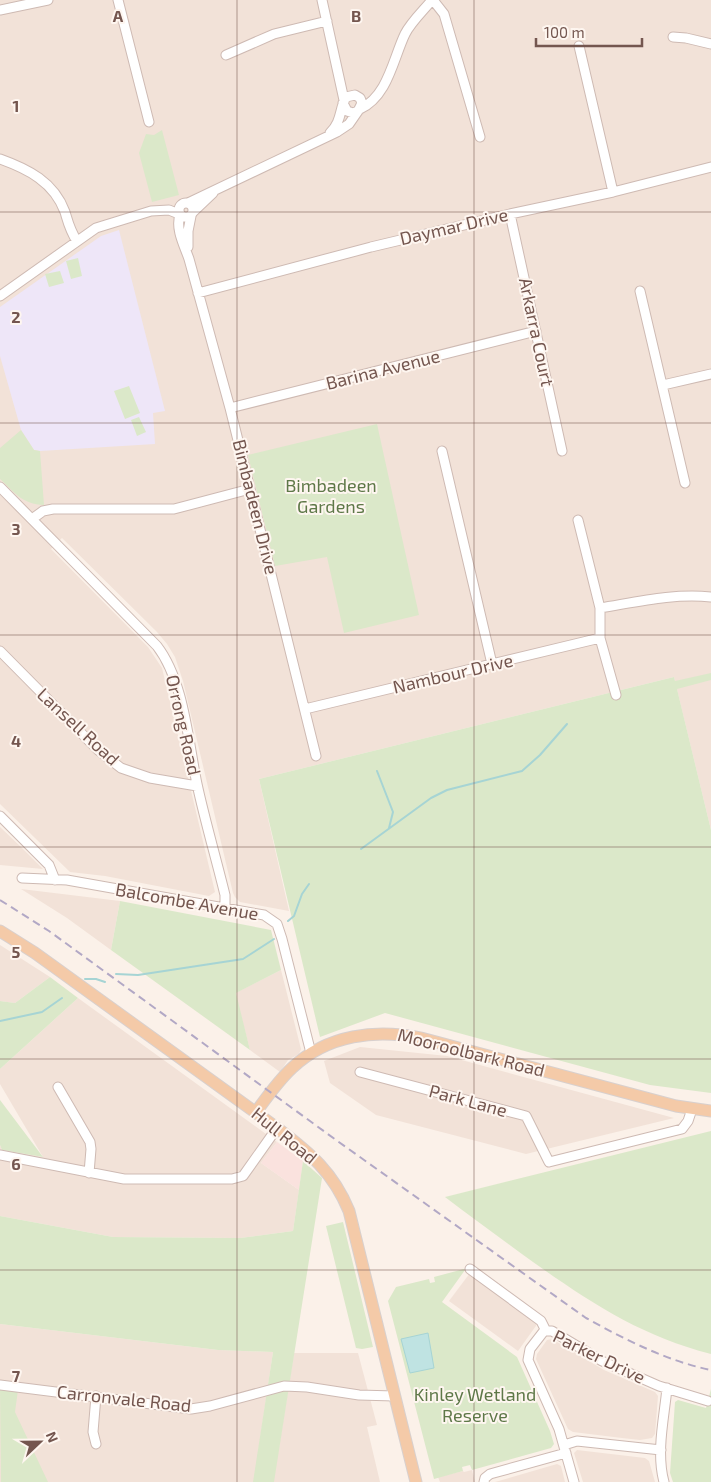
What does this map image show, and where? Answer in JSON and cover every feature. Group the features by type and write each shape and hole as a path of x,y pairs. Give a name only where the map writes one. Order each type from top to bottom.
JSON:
{"main road":[{"name":"Hull Road","path":"0,931 35,953 256,1112 311,1154 325,1168 341,1192 355,1231 416,1482"},
{"name":"Mooroolbark Road","path":"256,1112 288,1072 311,1054 334,1042 351,1037 386,1033 421,1038 646,1098 692,1109 711,1111"}],"street":[{"path":"0,10 48,0"},
{"path":"118,0 149,122"},
{"path":"322,0 344,101 347,111 353,113 368,106 376,98 390,73 406,32 432,0 444,14 480,137"},
{"path":"226,55 274,34 327,21"},
{"path":"673,37 711,44"},
{"path":"579,46 613,192"},
{"path":"180,215 179,208 185,204 337,132 349,124 359,110 361,100 348,91 338,69"},
{"path":"326,137 335,128 341,116 344,101 348,95 366,96 382,86"},
{"path":"0,159 31,172 53,189 64,211 70,232 77,241"},
{"name":"Daymar Drive","path":"198,293 370,247 613,192 711,167"},
{"path":"151,211 169,210 185,218 192,214 216,190"},
{"path":"0,296 102,225 165,205 185,204 192,206 192,214"},
{"name":"Bimbadeen Drive","path":"189,259 188,236 192,214"},
{"name":"Arkarra Court","path":"510,214 562,451"},
{"name":"Bimbadeen Drive","path":"180,215 179,226 230,408 306,709 316,756"},
{"path":"640,291 685,483"},
{"name":"Barina Avenue","path":"230,408 536,332"},
{"path":"663,385 711,374"},
{"path":"442,451 492,664"},
{"name":"Orrong Road","path":"0,487 164,655 175,681 197,786 225,895 224,908"},
{"path":"32,519 43,511 53,509 174,508 250,489"},
{"path":"578,520 600,608 600,638 616,695"},
{"path":"600,608 659,597 711,597"},
{"name":"Nambour Drive","path":"306,709 600,638"},
{"name":"Lansell Road","path":"0,652 98,750 121,768 150,778 197,786"},
{"path":"0,816 49,865 55,880"},
{"name":"Balcombe Avenue","path":"19,879 55,880 264,915 277,924 311,1054"},
{"name":"Park Lane","path":"360,1072 526,1116 549,1162 682,1129 688,1121 692,1109"},
{"path":"58,1087 90,1142 89,1173"},
{"path":"0,1155 124,1179 237,1178 243,1176 277,1128"},
{"path":"470,1269 541,1320 546,1331"},
{"name":"Parker Drive","path":"574,1482 556,1423 528,1360 530,1349 542,1332 552,1331 602,1361 667,1388 708,1401"},
{"name":"Carronvale Road","path":"0,1385 191,1408 210,1406 284,1386 307,1387 359,1395 394,1396"},
{"path":"664,1482 660,1450 667,1388"},
{"path":"96,1396 93,1432 96,1444"},
{"path":"484,1482 486,1476 490,1474 565,1449 577,1441 660,1450"}],"shaded area":[{"path":"0,0 711,0 711,830 674,677 259,779 289,911 240,902 233,893 183,681 175,657 157,632 62,538 51,549 148,647 162,668 215,892 209,896 105,876 70,872 0,804"},
{"path":"119,230 165,411 153,413 155,444 34,450 21,430 0,356 0,307 101,236"},
{"path":"0,827 20,846 43,869 0,865"},
{"path":"21,889 120,901 111,950 67,918"},
{"path":"0,945 50,977 15,1003 0,1001"},
{"path":"281,970 301,1049 299,1054 288,1060 280,1072 250,1050 235,993"},
{"path":"78,998 277,1142 261,1163 299,1190 293,1231 240,1238 113,1237 0,1216 0,1145 2,1150 43,1157 0,1084 0,1069"},
{"path":"360,1047 447,1056 674,1118 526,1154 376,1115 330,1083 324,1061"},
{"path":"277,1142 303,1161 299,1190 261,1163"},
{"path":"470,1273 538,1323 518,1351 449,1301"},
{"path":"0,1324 218,1350 273,1352 258,1453 279,1447 294,1353 358,1353 377,1425 367,1427 380,1482 0,1482"},
{"path":"552,1339 604,1370 655,1392 658,1396 655,1434 652,1438 640,1440 573,1432 568,1429 536,1359 537,1354 547,1340"},
{"path":"577,1450 645,1458 649,1461 655,1482 583,1482 574,1453"},
{"path":"557,1464 561,1466 565,1482 495,1482"},
{"path":"472,1470 475,1482 440,1482 438,1477 463,1471"}],"green space":[{"path":"162,130 179,195 152,202 139,153 146,134 154,135"},
{"path":"78,258 82,276 71,279 66,261"},
{"path":"60,271 64,283 49,287 45,274"},
{"path":"129,386 140,413 125,419 114,391"},
{"path":"139,417 146,432 137,436 131,420"},
{"name":"Bimbadeen Gardens","path":"377,424 419,615 344,633 327,557 275,566 248,455"},
{"path":"21,430 34,450 40,451 44,505 24,500 0,479 0,448"},
{"path":"711,673 711,680 677,689 711,830 711,1093 650,1085 385,1013 320,1037 259,779 674,677 675,681"},
{"path":"120,901 271,930 281,970 236,993 250,1050 111,950"},
{"path":"50,977 78,998 0,1069 0,1001 15,1003"},
{"path":"0,1100 43,1157 2,1150 0,1145"},
{"path":"711,1131 711,1354 662,1338 618,1317 575,1291 533,1262 445,1197"},
{"path":"303,1161 322,1178 274,1482 253,1482 273,1352 218,1350 0,1324 0,1216 113,1237 240,1238 293,1231"},
{"path":"343,1222 373,1347 356,1348 326,1226"},
{"name":"Kinley Wetland Reserve","path":"464,1269 442,1302 517,1357 554,1444 551,1448 472,1470 470,1465 462,1467 463,1471 434,1479 388,1301 396,1287 429,1279 430,1283 435,1282 434,1277"},
{"path":"0,1388 18,1390 15,1412 48,1482 1,1482"},
{"path":"711,1389 711,1482 673,1482 670,1473 675,1402 678,1400 706,1408"}],"water":[{"path":"428,1333 434,1368 410,1373 401,1339"}],"waterway":[{"path":"361,849 431,798 447,790 522,771 540,755 567,724"},
{"path":"377,771 393,812 389,828"},
{"path":"288,921 294,916 302,894 309,884"},
{"path":"116,974 138,975 243,959 274,939"},
{"path":"85,979 96,979 105,982"},
{"path":"0,1021 42,1012 62,998"}],"railway":[{"path":"0,900 49,931 336,1140 586,1318 632,1342 663,1355 711,1370"}]}
